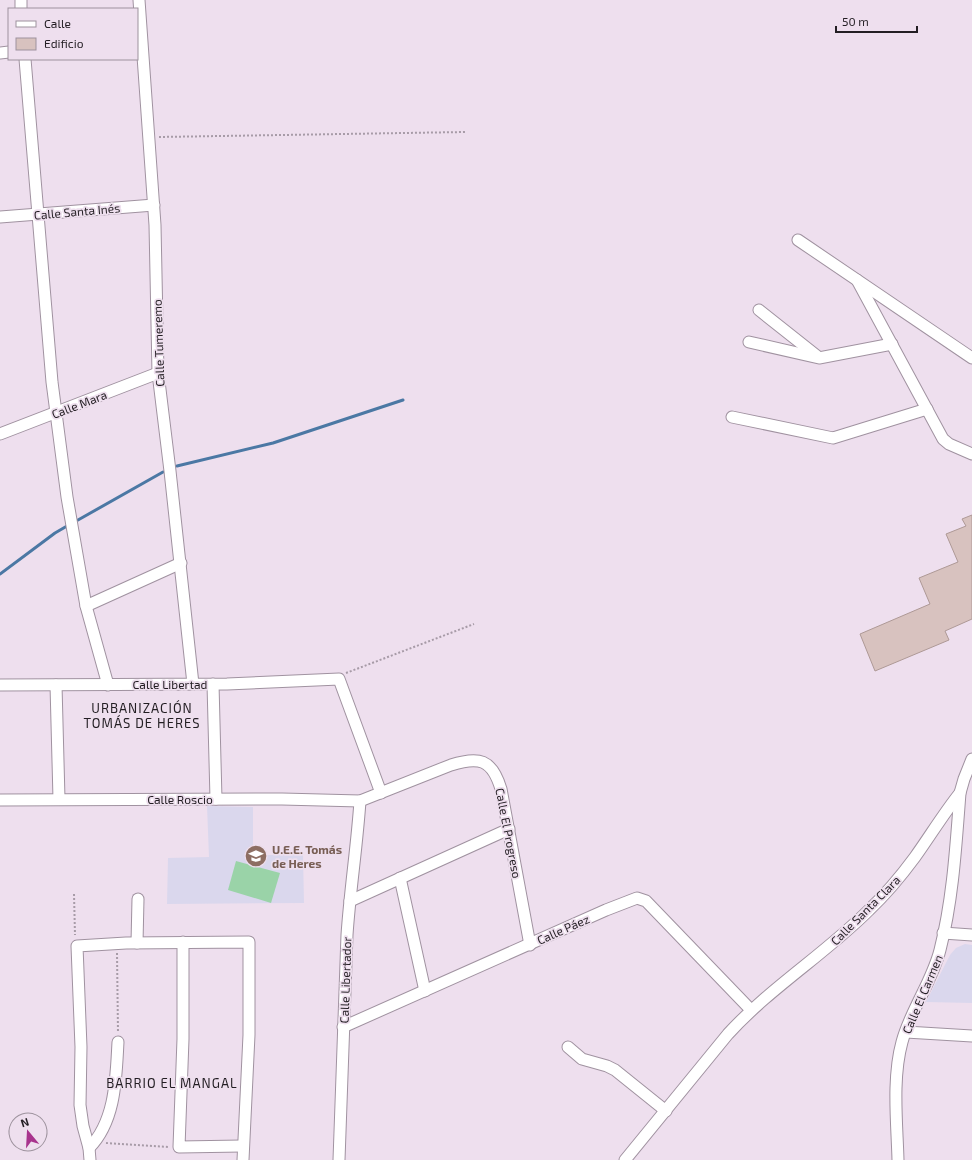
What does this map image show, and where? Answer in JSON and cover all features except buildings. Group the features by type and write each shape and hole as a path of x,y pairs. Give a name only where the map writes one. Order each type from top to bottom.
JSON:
{"street":[{"name":"Calle Tumeremo","path":"139,0 140,40 150,137 154,205 158,373 181,563 193,684"},
{"path":"25,60 52,382 67,497 86,606 108,684"},
{"name":"Calle Santa Inés","path":"0,217 154,205"},
{"path":"798,240 972,358"},
{"path":"858,280 944,440 949,444 972,454"},
{"path":"759,310 819,358"},
{"path":"749,342 819,358 892,344"},
{"name":"Calle Mara","path":"0,434 158,373"},
{"path":"732,417 833,438 927,409"},
{"path":"86,606 181,563"},
{"path":"339,679 381,793"},
{"name":"Calle Libertad","path":"0,685 213,684 339,679"},
{"path":"213,684 216,799"},
{"path":"56,685 59,800"},
{"name":"Calle El Carmen","path":"898,1160 897,1079 899,1057 902,1041 936,964 944,933 950,896 960,793 972,759"},
{"name":"Calle El Progreso","path":"360,801 466,760 478,760 488,766 499,782 530,945"},
{"name":"Calle Santa Clara","path":"626,1160 728,1034 751,1010 830,946 874,905 907,868 960,793"},
{"name":"Calle Roscio","path":"0,800 216,799 360,801"},
{"name":"Calle Libertador","path":"338,1160 347,935 360,801"},
{"path":"350,901 509,829"},
{"path":"400,878 426,991"},
{"name":"Calle Páez","path":"343,1027 637,898 642,899 651,906 751,1010"},
{"path":"137,943 138,899"},
{"path":"944,933 972,935"},
{"path":"183,942 179,1147 242,1146"},
{"path":"92,1145 83,1126 80,1105 81,1047 77,946 137,943 249,942 249,1035 242,1146 243,1160"},
{"path":"906,1032 972,1036"},
{"path":"90,1160 92,1145 100,1134 111,1107 118,1042"},
{"path":"568,1047 582,1059 607,1066 614,1070 666,1111"}],"path":[{"path":"150,137 465,132"},
{"path":"339,679 351,670 474,624"},
{"path":"74,894 77,946"},
{"path":"117,944 118,1042"},
{"path":"92,1145 179,1147"}],"shaded area":[{"name":"U.E.E. Tomás de Heres","path":"207,806 253,807 253,855 303,855 304,903 167,904 168,858 209,857"},
{"path":"965,944 972,945 972,1003 926,1002 950,955 956,948"}],"green space":[{"path":"236,861 280,873 271,903 228,890"}],"waterway":[{"path":"177,466 273,443 403,400"},
{"path":"78,520 163,472"},
{"path":"0,574 55,533 67,526"}],"place":[{"name":"U.E.E. Tomás de Heres","path":"256,856"}],"district":[{"name":"URBANIZACIÓN TOMÁS DE HERES","path":"142,716"},
{"name":"BARRIO EL MANGAL","path":"172,1083"}]}
